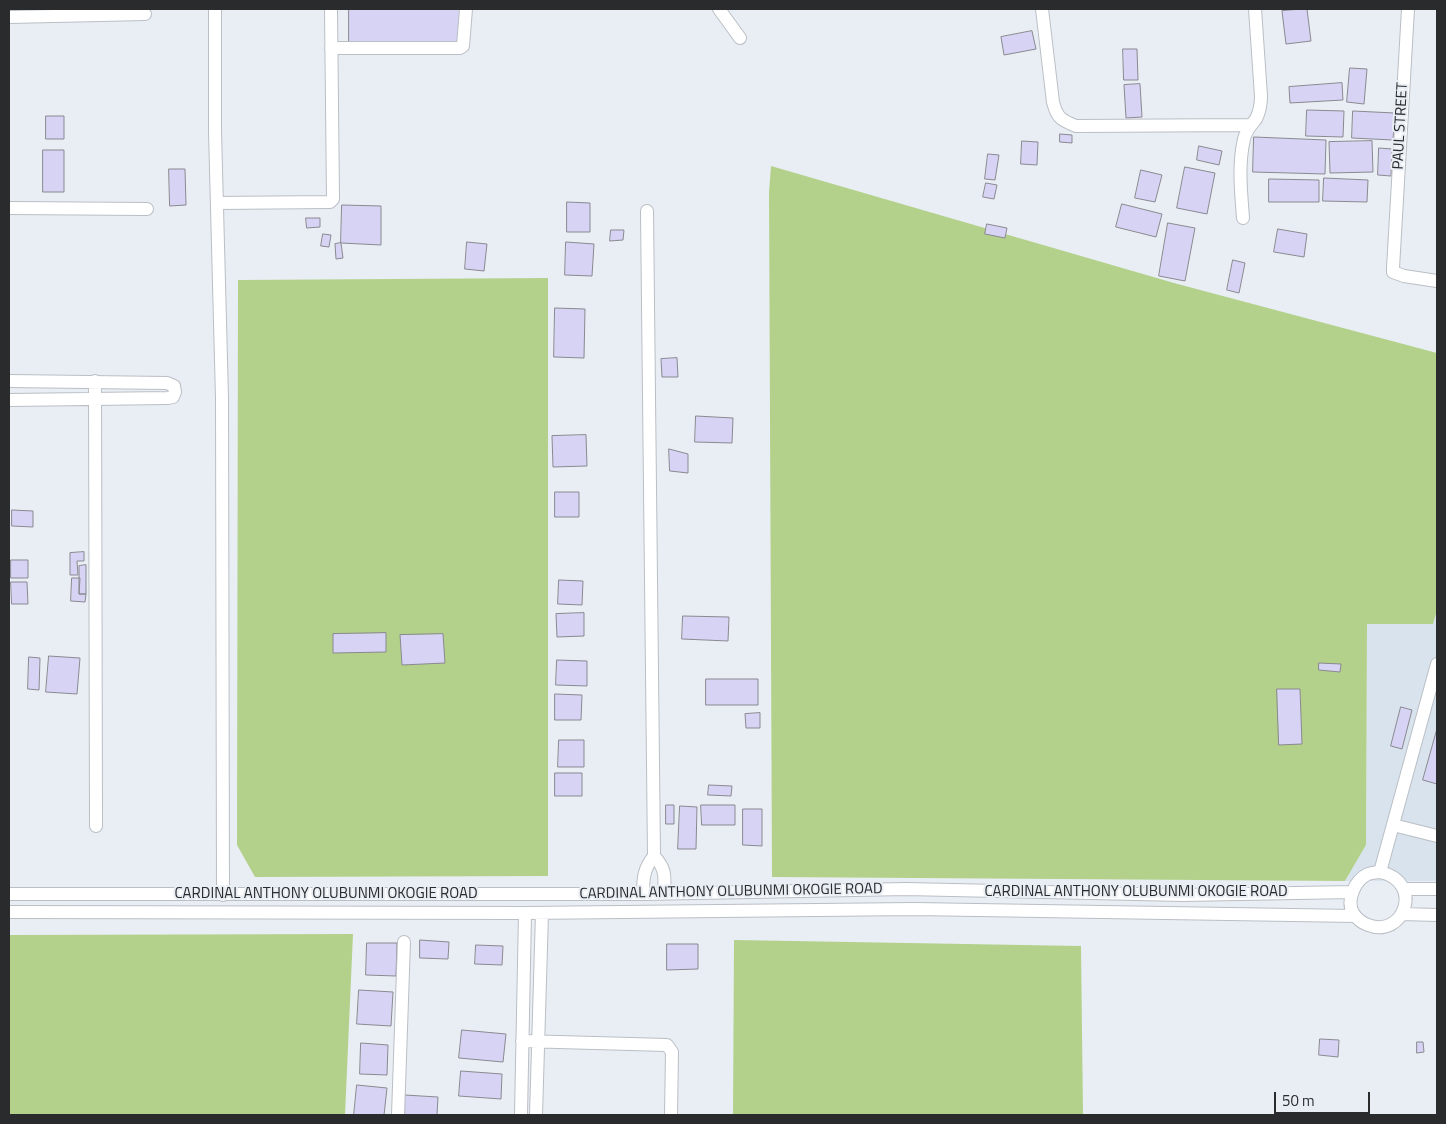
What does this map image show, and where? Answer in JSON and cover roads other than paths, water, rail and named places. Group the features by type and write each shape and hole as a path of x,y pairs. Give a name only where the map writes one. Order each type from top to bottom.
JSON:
{"street":[{"path":"214,9 222,398 223,895"},
{"path":"217,203 330,202 333,199 331,9"},
{"path":"331,48 460,48 465,41 466,9"},
{"path":"719,9 740,38"},
{"path":"1042,9 1055,113 1063,121 1076,126 1250,125"},
{"path":"1242,218 1240,171 1244,137 1260,109 1261,96 1255,9"},
{"name":"PAUL STREET","path":"1408,9 1393,272 1404,276 1437,281"},
{"path":"9,17 146,14"},
{"path":"9,208 147,209"},
{"path":"643,894 643,877 647,865 654,856 647,211"},
{"path":"9,381 167,383 174,386 173,397 168,398 9,400"},
{"path":"95,381 96,826"},
{"path":"1380,872 1437,664"},
{"path":"1393,825 1437,836"},
{"path":"654,856 662,865 665,876 664,893"},
{"path":"1355,916 1351,908 1352,892 1358,881 1368,874 1380,872 1390,874 1405,889 1405,908 1402,914 1437,914"},
{"name":"CARDINAL ANTHONY OLUBUNMI OKOGIE ROAD","path":"13,894 643,894 906,889 1183,895 1352,892"},
{"path":"1405,889 1437,889"},
{"path":"13,894 13,912"},
{"name":"CARDINAL ANTHONY OLUBUNMI OKOGIE ROAD","path":"13,912 542,913 914,910 1355,916 1363,923 1373,927 1385,927 1395,922 1402,914"},
{"path":"521,1115 525,913"},
{"path":"536,1115 542,913"},
{"path":"398,1115 404,942"},
{"path":"522,1041 667,1045 672,1052 671,1115"}]}
